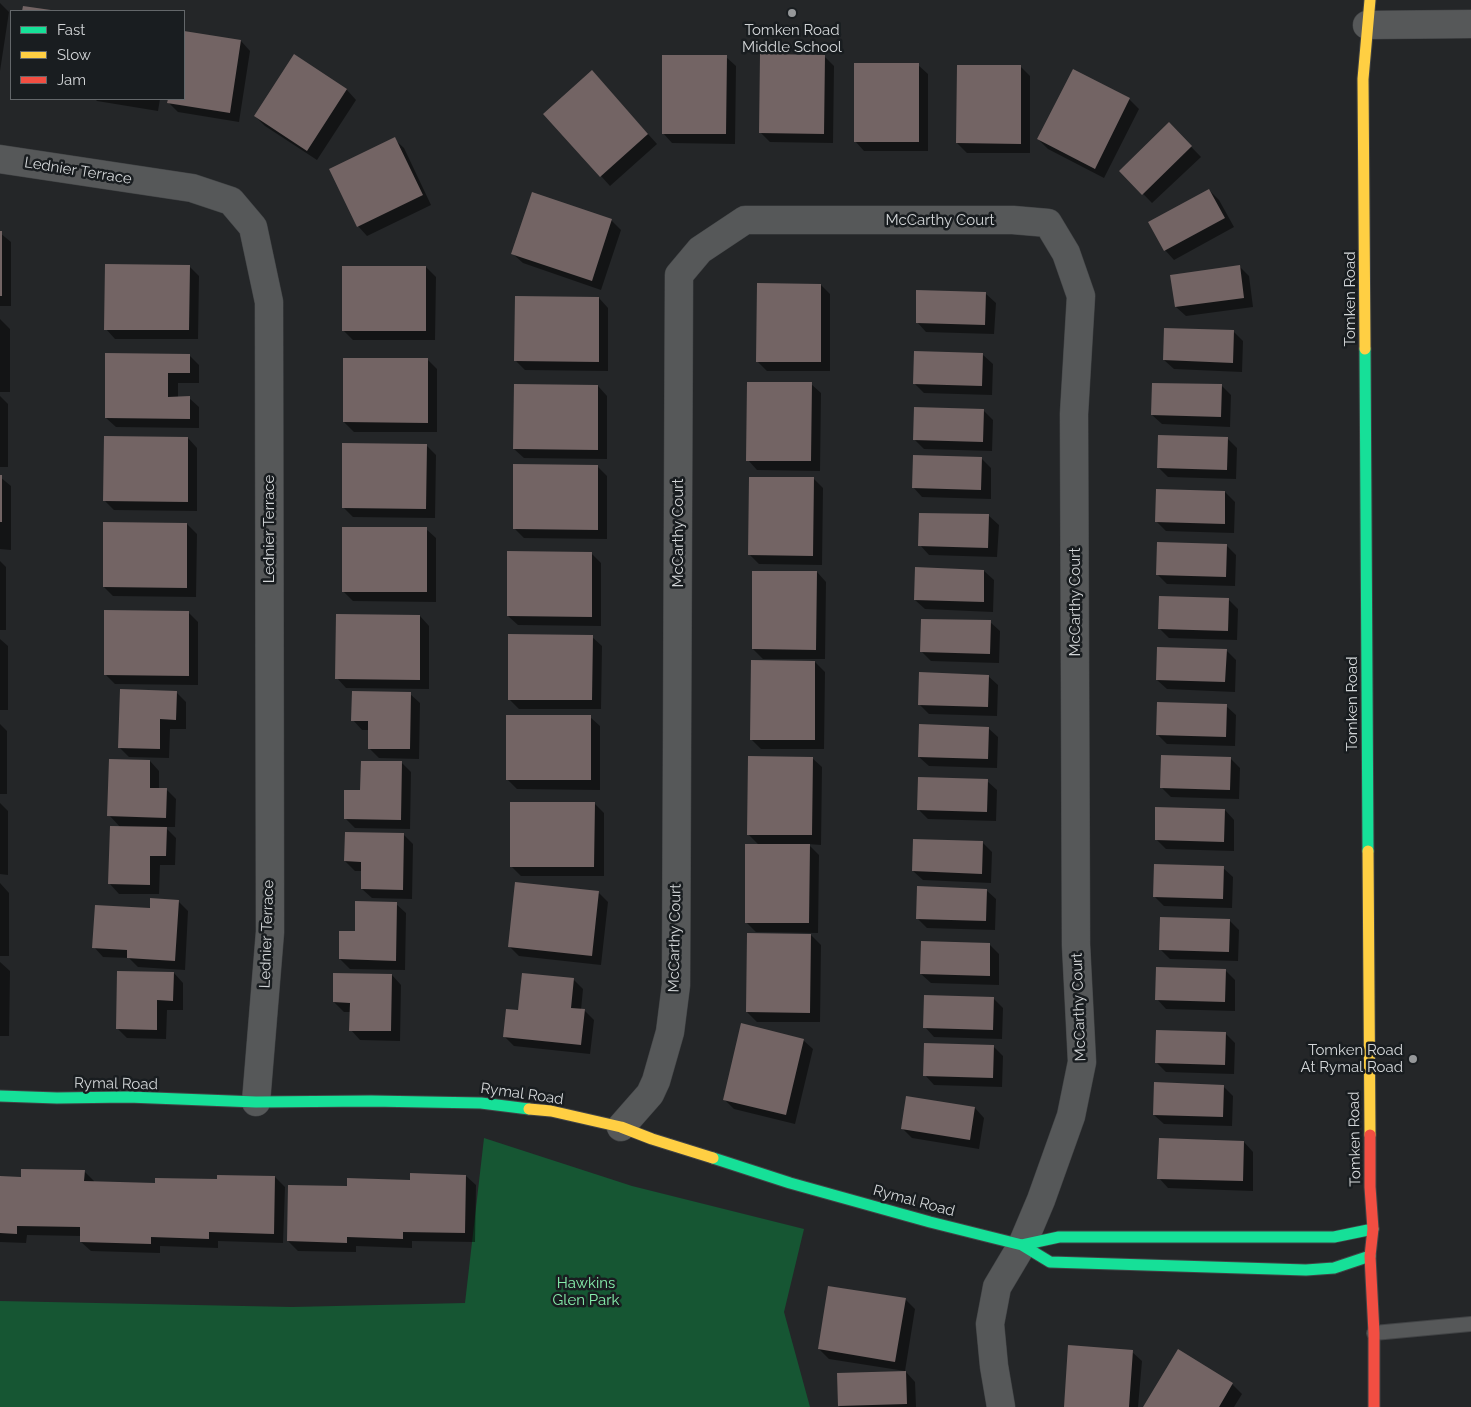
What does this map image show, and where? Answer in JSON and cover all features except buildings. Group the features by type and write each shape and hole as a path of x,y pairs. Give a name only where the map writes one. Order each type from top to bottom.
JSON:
{"street":[{"path":"1368,12 1471,24"},
{"name":"Tomken Road","path":"1368,12 1363,79 1370,1187 1373,1229 1370,1256 1374,1334 1374,1407"},
{"name":"Lednier Terrace","path":"0,159 192,188 231,201 253,227 269,302 270,932 256,1102"},
{"name":"McCarthy Court","path":"621,1127 650,1094 656,1082 670,1032 676,985 679,275 700,250 745,220 1013,220 1048,223 1066,253 1081,296 1074,433 1076,935 1082,1062 1071,1116 1041,1200 1022,1245"},
{"name":"Rymal Road","path":"0,1096 57,1098 128,1097 256,1102 371,1100 481,1102 551,1112 621,1127 652,1139 790,1183 930,1222 1022,1245 1050,1262 1306,1270 1334,1268 1370,1256"},
{"name":"Rymal Road","path":"1022,1245 1059,1237 1334,1237 1373,1229"},
{"path":"1001,1407 994,1366 990,1324 997,1287 1022,1245"}],"lane":[{"path":"1374,1334 1471,1324"}],"green space":[{"name":"Hawkins Glen Park","path":"484,1138 632,1186 804,1229 784,1312 810,1407 0,1407 0,1301 292,1307 465,1303"}],"traffic: fast":[{"path":"1365,349 1368,851"},
{"path":"0,1096 57,1098 128,1097 256,1102 371,1101 481,1103 529,1109"},
{"path":"713,1158 790,1183 930,1222 1022,1245 1050,1262 1306,1270 1334,1268 1370,1256"},
{"path":"1022,1245 1059,1237 1334,1237 1373,1229"}],"traffic: slow":[{"path":"1365,349 1363,79 1370,0"},
{"path":"1368,851 1370,1135"},
{"path":"529,1109 551,1111 621,1127 713,1158"}],"traffic: jam":[{"path":"1370,1135 1370,1187 1373,1229 1370,1256 1374,1333 1374,1407"}],"place":[{"name":"Tomken Road Middle School","path":"792,13"},
{"name":"Tomken Road At Rymal Road","path":"1413,1059"}]}
